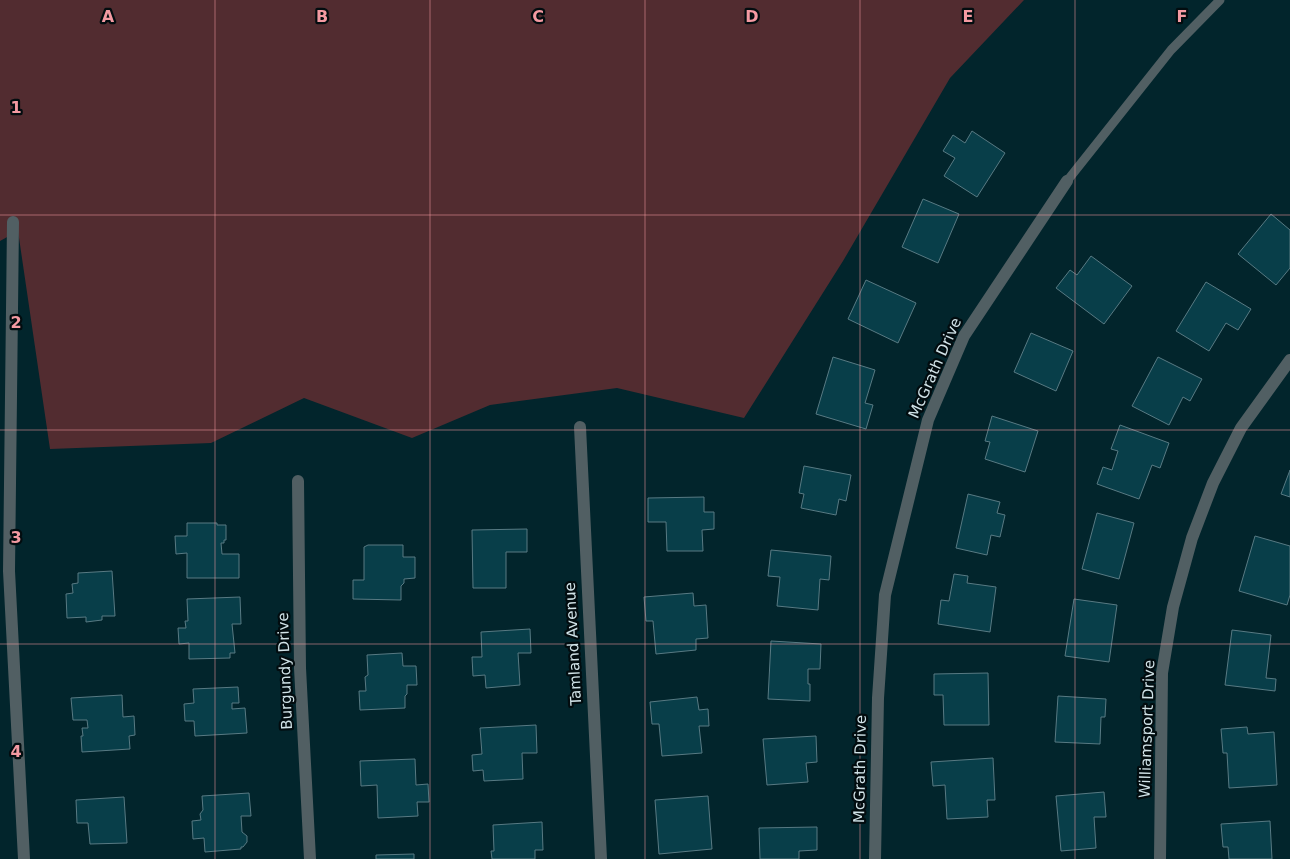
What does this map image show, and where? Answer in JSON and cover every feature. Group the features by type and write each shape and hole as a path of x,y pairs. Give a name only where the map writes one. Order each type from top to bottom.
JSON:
{"street":[{"name":"McGrath Drive","path":"875,859 878,698 885,595 928,420 964,336 1067,181"},
{"path":"13,222 9,571 24,859"},
{"name":"Williamsport Drive","path":"1160,859 1162,673 1172,607 1192,538 1213,483 1241,428 1290,360"},
{"name":"Tamland Avenue","path":"580,427 601,859"},
{"name":"Burgundy Drive","path":"298,481 300,668 310,859"}],"lane":[{"name":"McGrath Drive","path":"1067,181 1171,50 1220,0"}],"shaded area":[{"path":"0,0 1024,0 950,78 843,261 744,418 617,388 490,405 412,438 304,398 211,443 50,449 18,231 0,241"}],"building":[{"path":"972,131 1005,153 977,197 944,176 955,158 943,151 953,135 965,143"},
{"path":"923,199 959,214 938,263 902,247"},
{"path":"1271,214 1290,230 1290,268 1276,285 1238,254"},
{"path":"1091,256 1132,286 1104,324 1056,288 1070,270 1077,275"},
{"path":"866,280 916,303 898,343 848,319"},
{"path":"1206,282 1251,309 1238,330 1226,323 1209,351 1176,331"},
{"path":"1031,333 1073,351 1056,391 1014,372"},
{"path":"833,357 875,370 865,403 873,405 866,429 816,414"},
{"path":"1158,357 1202,379 1190,401 1183,397 1169,425 1132,406"},
{"path":"992,416 1038,431 1025,472 985,459 990,442 985,441"},
{"path":"1120,425 1169,443 1160,468 1152,465 1139,499 1097,484 1103,467 1112,470 1118,451 1111,449"},
{"path":"804,466 851,475 846,501 839,499 836,515 801,508 804,494 799,493"},
{"path":"1290,470 1290,497 1281,494"},
{"path":"968,494 1000,502 997,513 1005,515 1000,537 991,535 987,555 956,548"},
{"path":"704,497 704,512 714,512 714,529 702,530 703,551 667,551 666,522 648,522 648,498"},
{"path":"1097,513 1134,523 1119,579 1082,569"},
{"path":"187,523 217,523 217,525 226,525 226,540 224,540 224,543 221,543 222,554 239,554 239,578 187,578 187,553 176,554 175,536 187,536"},
{"path":"527,529 527,552 506,552 506,588 473,588 472,530"},
{"path":"1255,536 1290,546 1290,595 1287,605 1239,591"},
{"path":"368,545 403,545 403,557 415,557 415,578 404,579 404,583 401,586 401,600 353,599 353,580 364,580 364,547"},
{"path":"771,550 831,556 829,580 820,579 818,610 777,606 780,577 768,576"},
{"path":"112,571 115,616 102,616 102,620 86,622 86,617 67,618 66,594 73,593 72,584 78,583 78,573"},
{"path":"954,574 968,576 967,583 996,587 990,632 938,624 941,600 949,601"},
{"path":"693,593 694,606 706,605 708,638 696,639 696,650 656,654 653,621 646,621 644,597"},
{"path":"240,597 241,624 232,624 235,653 230,653 230,658 189,659 189,643 179,644 178,628 186,628 185,621 188,621 187,599"},
{"path":"1074,599 1117,605 1109,662 1065,656"},
{"path":"530,629 531,653 518,653 520,685 486,688 485,675 473,676 472,657 482,657 481,632"},
{"path":"1232,630 1271,635 1266,678 1276,679 1275,691 1225,685"},
{"path":"771,641 821,644 820,669 808,669 810,701 768,699"},
{"path":"402,653 403,666 416,666 417,685 407,685 405,708 360,710 359,691 366,691 365,677 368,675 367,655"},
{"path":"988,673 989,725 944,725 943,695 934,695 934,674"},
{"path":"238,687 239,703 232,703 232,709 245,708 247,733 195,736 194,721 185,721 184,704 194,703 193,689"},
{"path":"122,695 123,717 134,716 135,735 129,736 130,749 82,752 82,728 88,728 87,720 73,720 71,698"},
{"path":"1058,696 1106,699 1105,717 1101,717 1100,744 1055,742"},
{"path":"697,697 699,710 708,709 709,726 699,726 702,753 662,756 659,724 652,724 650,702"},
{"path":"536,725 537,753 522,753 523,779 484,781 483,770 473,771 472,755 482,754 480,728"},
{"path":"1247,727 1248,734 1274,732 1277,785 1229,788 1227,753 1223,753 1221,729"},
{"path":"816,736 817,762 806,763 808,782 767,785 763,739"},
{"path":"993,758 995,800 987,800 988,817 947,819 945,785 933,786 931,762"},
{"path":"415,759 416,785 428,784 429,802 417,802 418,816 378,818 377,785 361,786 360,761"},
{"path":"1104,792 1106,817 1094,817 1096,848 1061,851 1056,796"},
{"path":"249,793 251,816 241,816 242,832 247,836 247,842 241,849 205,852 204,838 193,839 192,821 201,820 200,814 203,810 202,796"},
{"path":"708,796 712,849 659,854 655,800"},
{"path":"124,797 127,843 90,844 88,823 77,823 76,800"},
{"path":"1270,821 1272,859 1229,859 1228,847 1223,847 1221,824"},
{"path":"542,822 543,850 535,850 535,859 492,859 491,851 494,851 493,825"},
{"path":"817,827 817,850 799,851 799,859 760,859 759,828"},
{"path":"414,854 414,859 376,859 376,855"}]}
